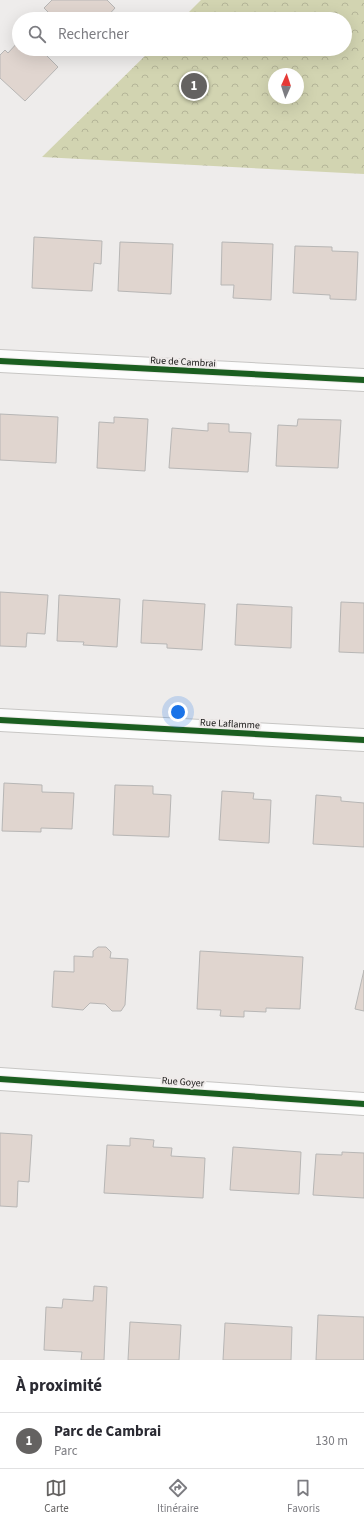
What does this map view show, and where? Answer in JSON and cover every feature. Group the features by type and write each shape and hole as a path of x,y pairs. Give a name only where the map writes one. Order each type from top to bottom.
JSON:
{"street":[{"name":"Rue de Cambrai","path":"0,361 364,380"},
{"name":"Rue Laflamme","path":"0,720 364,740"},
{"name":"Rue Goyer","path":"0,1079 364,1104"}],"green space":[{"path":"201,0 364,0 364,174 42,157 145,56 352,56 352,12 189,12"}],"building":[{"path":"52,0 107,0 115,8 111,12 48,12 44,8"},
{"path":"12,49 12,56 47,56 58,67 25,101 0,78 0,55 5,50 8,53"},
{"path":"34,237 102,241 101,264 94,263 92,291 32,288"},
{"path":"120,242 173,244 171,294 118,291"},
{"path":"222,242 273,244 271,300 233,298 234,285 221,285"},
{"path":"295,246 332,247 332,251 358,252 356,300 330,299 330,295 293,293"},
{"path":"0,414 58,417 56,463 0,460"},
{"path":"114,417 148,419 145,471 97,468 99,422 114,423"},
{"path":"298,419 341,420 338,468 276,466 278,425 297,426"},
{"path":"208,423 229,424 229,432 251,433 248,472 169,468 172,428 208,431"},
{"path":"0,592 48,595 45,634 27,633 26,647 0,646"},
{"path":"59,595 120,599 117,647 83,645 84,642 57,641"},
{"path":"143,600 205,604 202,650 167,648 167,644 141,643"},
{"path":"341,602 364,603 364,653 339,652"},
{"path":"237,604 292,607 291,648 235,645"},
{"path":"4,783 42,785 42,792 74,793 72,829 41,828 41,832 2,831"},
{"path":"115,785 153,786 153,794 171,795 169,837 113,835"},
{"path":"222,791 254,793 253,799 271,800 269,843 219,840"},
{"path":"316,795 341,797 341,801 364,803 364,847 313,844"},
{"path":"98,947 106,947 111,952 110,958 128,959 125,1005 121,1011 112,1011 105,1004 90,1003 83,1010 52,1007 54,971 74,972 74,956 93,957 93,951"},
{"path":"200,951 303,957 300,1009 266,1008 266,1012 244,1011 244,1017 220,1016 221,1010 197,1009"},
{"path":"364,970 364,1011 355,1009"},
{"path":"0,1133 32,1135 29,1182 18,1181 17,1207 0,1206"},
{"path":"130,1138 154,1140 153,1147 172,1148 171,1156 205,1158 203,1198 104,1193 107,1145 130,1146"},
{"path":"233,1147 301,1152 299,1194 230,1190"},
{"path":"342,1152 364,1153 364,1198 313,1195 316,1154 342,1155"},
{"path":"94,1286 107,1287 104,1360 81,1360 82,1352 44,1350 46,1307 62,1308 63,1299 93,1301"},
{"path":"318,1315 364,1317 364,1360 316,1360"},
{"path":"130,1322 181,1325 179,1360 128,1360"},
{"path":"225,1323 292,1327 291,1360 223,1360"}],"cycle path":[{"path":"0,361 364,380"},
{"path":"0,720 364,740"},
{"path":"0,1079 364,1104"}],"place":[{"name":"Parc de Cambrai","path":"194,86"}]}
